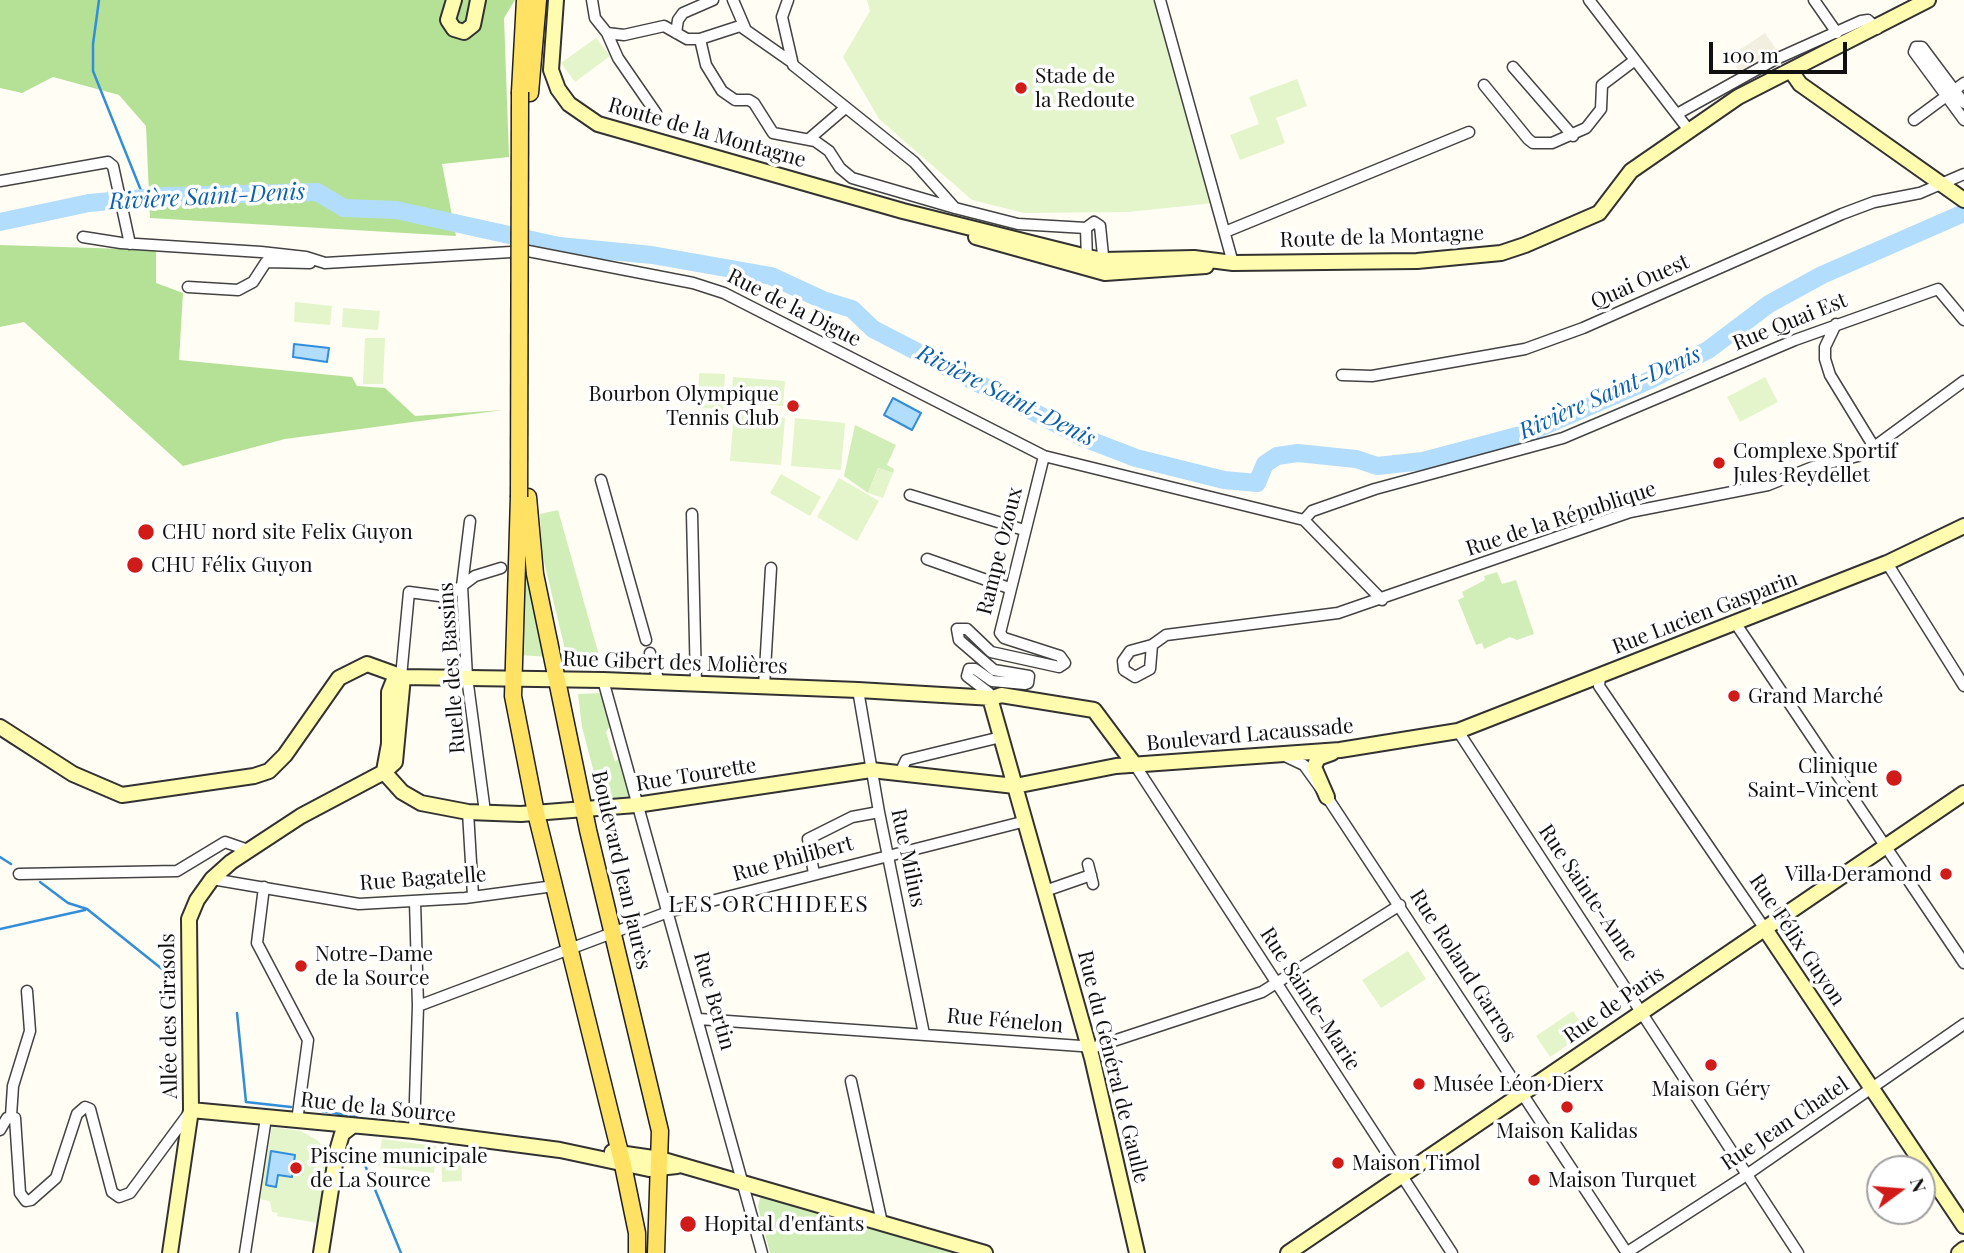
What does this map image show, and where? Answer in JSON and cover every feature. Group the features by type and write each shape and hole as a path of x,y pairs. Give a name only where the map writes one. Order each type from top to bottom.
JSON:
{"main road":[{"path":"519,0 525,93"},
{"path":"525,0 524,497 512,680 536,813 622,1159 637,1233 637,1253"},
{"path":"525,93 531,0"},
{"path":"525,93 538,0"},
{"name":"Boulevard Jean Jaurès","path":"524,497 534,564 584,808 657,1114 659,1164 656,1253"}],"street":[{"path":"454,0 448,20 458,32 473,25 478,0"},
{"name":"Route de la Montagne","path":"556,0 551,70 558,89 582,116 611,128 1104,267 1194,258 1229,263 1417,261 1501,253 1592,219 1608,205 1631,172 1688,129 1738,97 1877,29 1928,0"},
{"path":"592,0 595,18 607,33 618,58 656,113"},
{"path":"676,33 678,20 683,13 713,0"},
{"path":"733,0 745,27 790,61 844,109 914,162 955,208"},
{"path":"788,0 782,17 790,61"},
{"path":"1160,0 1225,232 1229,263"},
{"path":"1589,0 1688,129"},
{"path":"1814,0 1837,33"},
{"path":"1677,114 1774,60 1865,20 1872,22 1877,29"},
{"path":"607,33 624,34 664,26 687,40 700,39 729,27 745,27"},
{"path":"700,39 706,65 727,96 754,103 773,133 809,139 823,145 852,178 1018,224 1086,228"},
{"path":"1484,85 1533,143 1552,143 1586,128 1601,108 1601,92 1606,80 1635,60"},
{"path":"1513,67 1573,136"},
{"path":"1791,71 1801,85 1962,199"},
{"path":"1914,120 1964,83"},
{"path":"1950,93 1964,103"},
{"path":"1950,93 1964,120"},
{"path":"809,139 844,109"},
{"path":"1225,232 1469,132"},
{"path":"0,181 102,161 111,164 130,241"},
{"name":"Quai Ouest","path":"1342,375 1372,376 1525,349 1583,328 1842,214 1874,202 1943,185 1964,174"},
{"path":"1087,264 1086,228 1091,223 1100,226 1104,267"},
{"name":"Rue de la Digue","path":"83,237 261,252 306,257 317,262 528,251 693,282 724,293 1044,456 1304,520"},
{"path":"188,287 237,290 253,282 266,262 317,262"},
{"name":"Rue Quai Est","path":"1304,520 1312,510 1375,489 1563,438 1836,324 1938,289 1964,320"},
{"path":"1836,324 1825,346 1825,359 1830,375 1874,447"},
{"name":"Rue de la République","path":"1152,645 1166,635 1338,613 1630,512 1761,487 1813,467 1858,456 1964,380"},
{"name":"Rampe Ozoux","path":"990,698 989,693 967,676 969,669 975,669 992,681 1025,684 1030,679 1029,676 994,670 959,640 957,629 967,629 991,652 1059,667 1065,663 1060,656 1004,638 1000,626 1044,456"},
{"path":"601,480 646,640"},
{"path":"910,495 1024,530"},
{"path":"692,514 696,683"},
{"path":"1304,520 1382,600"},
{"name":"Ruelle des Bassins","path":"470,522 462,586 467,677 485,812"},
{"name":"Rue Lucien Gasparin","path":"1458,731 1887,564 1964,526"},
{"path":"927,559 1009,588"},
{"path":"1887,564 1964,686"},
{"path":"384,772 396,762 399,751 401,677 409,592 447,597 475,576 500,568"},
{"path":"764,687 771,568"},
{"path":"1736,624 1964,963"},
{"path":"650,653 659,682"},
{"path":"0,727 73,774 122,795 254,776 270,771 285,755 338,678 362,665 381,679 389,692"},
{"name":"Rue Gibert des Molières","path":"362,665 376,665 401,677 696,683 990,698"},
{"path":"384,772 389,744 389,692 393,682 401,677"},
{"name":"Rue Félix Guyon","path":"1600,677 1599,686 1964,1226"},
{"name":"Rue Bertin","path":"603,680 762,1253"},
{"name":"Rue Milius","path":"858,690 879,812 924,1034"},
{"name":"Boulevard Lacaussade","path":"990,698 1000,695 1094,710 1132,760 1340,750 1458,731"},
{"name":"Rue du Général de Gaulle","path":"990,698 1089,1047 1137,1253"},
{"name":"Rue Sainte-Anne","path":"1458,731 1643,1011 1798,1253"},
{"path":"900,773 906,760 1001,737"},
{"path":"1327,797 1314,767 1318,758 1340,750"},
{"name":"Rue Roland Garros","path":"1275,754 1300,761 1327,797 1627,1253"},
{"name":"Rue Tourette","path":"384,772 402,792 421,803 468,812 536,813 636,805 871,770 1015,786 1116,766 1132,760"},
{"name":"Rue Sainte-Marie","path":"1132,760 1452,1253"},
{"name":"Allée des Girasols","path":"170,1253 191,1110 190,919 197,900 212,878 248,850 301,816 384,772"},
{"name":"Rue de Paris","path":"1288,1253 1964,793"},
{"path":"468,812 473,897"},
{"path":"814,874 807,843 811,835 837,826 852,817 879,812"},
{"name":"Rue Philibert","path":"418,1006 668,912 888,853 1026,821"},
{"path":"19,874 177,871 225,842 248,850"},
{"path":"1045,891 1090,874"},
{"name":"Rue Bagatelle","path":"212,878 359,904 473,897 555,886"},
{"path":"264,887 257,943 308,1040 297,1121"},
{"path":"414,1131 418,1006 415,901"},
{"name":"Rue Fénelon","path":"699,1019 1089,1047 1262,992 1400,905"},
{"path":"0,1130 11,1116 13,1086 30,1031 27,990"},
{"name":"Rue Jean Chatel","path":"1627,1253 1747,1174 1964,1024"},
{"path":"851,1081 882,1223"},
{"path":"11,1116 17,1123 20,1193 26,1201 36,1198 56,1178 81,1109 85,1107 91,1111 112,1192 119,1197 130,1193 191,1110"},
{"name":"Rue de la Source","path":"191,1110 316,1123 332,1130 351,1127 414,1131 677,1166 985,1253"},
{"path":"245,1253 266,1118"},
{"path":"321,1253 337,1152 342,1134 351,1127"},
{"path":"332,1130 337,1152"},
{"path":"1959,1253 1964,1249"}],"green space":[{"path":"0,0 515,0 504,18 509,157 442,164 456,236 150,218 146,126 119,95 53,77 22,93 0,88"},
{"name":"Stade de la Redoute","path":"867,0 1156,0 1214,203 1128,212 1024,213 972,200 879,119 843,57 870,11"},
{"path":"596,38 610,56 575,82 561,63"},
{"path":"1297,79 1307,106 1276,118 1285,143 1240,160 1230,135 1259,124 1249,97"},
{"path":"0,245 156,250 156,283 183,293 179,360 352,377 357,386 385,388 415,416 503,410 285,439 183,466 24,322 0,327"},
{"path":"295,302 332,306 330,325 294,322"},
{"path":"343,308 380,311 378,330 342,327"},
{"path":"365,338 385,338 383,384 363,384"},
{"path":"699,373 725,374 723,409 698,408"},
{"path":"733,377 785,381 783,406 731,401"},
{"path":"1765,377 1778,402 1740,422 1727,397"},
{"path":"734,413 785,418 781,465 730,461"},
{"path":"795,418 845,423 841,470 791,466"},
{"path":"855,425 896,445 887,465 894,469 893,473 878,468 868,493 844,476"},
{"path":"878,468 893,473 883,498 868,493"},
{"path":"781,474 821,497 810,516 770,493"},
{"path":"839,478 879,501 857,541 817,517"},
{"path":"558,510 602,666 568,662 542,553 540,514"},
{"path":"525,565 529,566 548,657 520,655"},
{"path":"1497,572 1502,584 1516,580 1534,634 1517,640 1510,637 1484,649 1482,643 1476,645 1458,600 1464,597 1462,592 1485,580 1484,576"},
{"path":"602,693 611,725 606,732 615,762 620,757 630,796 601,799 582,727 578,694"},
{"path":"1408,951 1426,979 1381,1008 1362,980"},
{"path":"1573,1011 1587,1032 1550,1057 1536,1036"},
{"name":"Piscine municipale de La Source","path":"272,1127 301,1131 317,1140 327,1151 329,1158 318,1223 277,1216 278,1213 272,1212 270,1201 259,1199"},
{"path":"382,1139 436,1146 434,1173 378,1166"},
{"path":"461,1149 462,1181 442,1182 441,1150"},
{"path":"769,1195 968,1253 770,1253 758,1207 760,1198"}],"shaded area":[{"path":"1765,33 1778,52 1742,75 1729,57"}],"water":[{"path":"294,344 329,348 327,362 293,357"},
{"path":"893,398 921,413 912,430 884,415"},
{"path":"271,1151 295,1155 292,1177 278,1175 276,1187 266,1185"}],"waterway":[{"path":"99,0 93,44 93,71 144,198"},
{"name":"Rivière Saint-Denis","path":"0,222 89,203 166,196 317,192 344,208 396,210 559,246 652,255 771,276 823,300 852,309 873,329 1084,438 1136,458 1224,480 1257,483 1265,464 1277,456 1298,453 1356,459 1377,466 1423,461 1528,433 1650,380 1708,350 1769,304 1822,275 1964,213"},
{"path":"0,857 11,864"},
{"path":"40,882 68,903 87,909 172,977"},
{"path":"0,929 85,910"},
{"path":"237,1013 246,1102 291,1107"},
{"path":"310,1109 358,1117"},
{"path":"365,1165 401,1253"}],"place":[{"name":"Stade de la Redoute","path":"1021,88"},
{"name":"Bourbon Olympique Tennis Club","path":"793,406"},
{"name":"Complexe Sportif Jules Reydellet","path":"1719,463"},
{"name":"CHU nord site Felix Guyon","path":"146,532"},
{"name":"CHU Félix Guyon","path":"135,565"},
{"name":"Grand Marché","path":"1734,696"},
{"name":"Clinique Saint-Vincent","path":"1894,778"},
{"name":"Villa Deramond","path":"1946,874"},
{"name":"Notre-Dame de la Source","path":"301,966"},
{"name":"Maison Géry","path":"1711,1065"},
{"name":"Musée Léon Dierx","path":"1419,1084"},
{"name":"Maison Kalidas","path":"1567,1107"},
{"name":"Maison Timol","path":"1338,1163"},
{"name":"Piscine municipale de La Source","path":"296,1168"},
{"name":"Maison Turquet","path":"1534,1180"},
{"name":"Hopital d'enfants","path":"688,1224"}],"district":[{"name":"LES ORCHIDEES","path":"769,905"}]}
